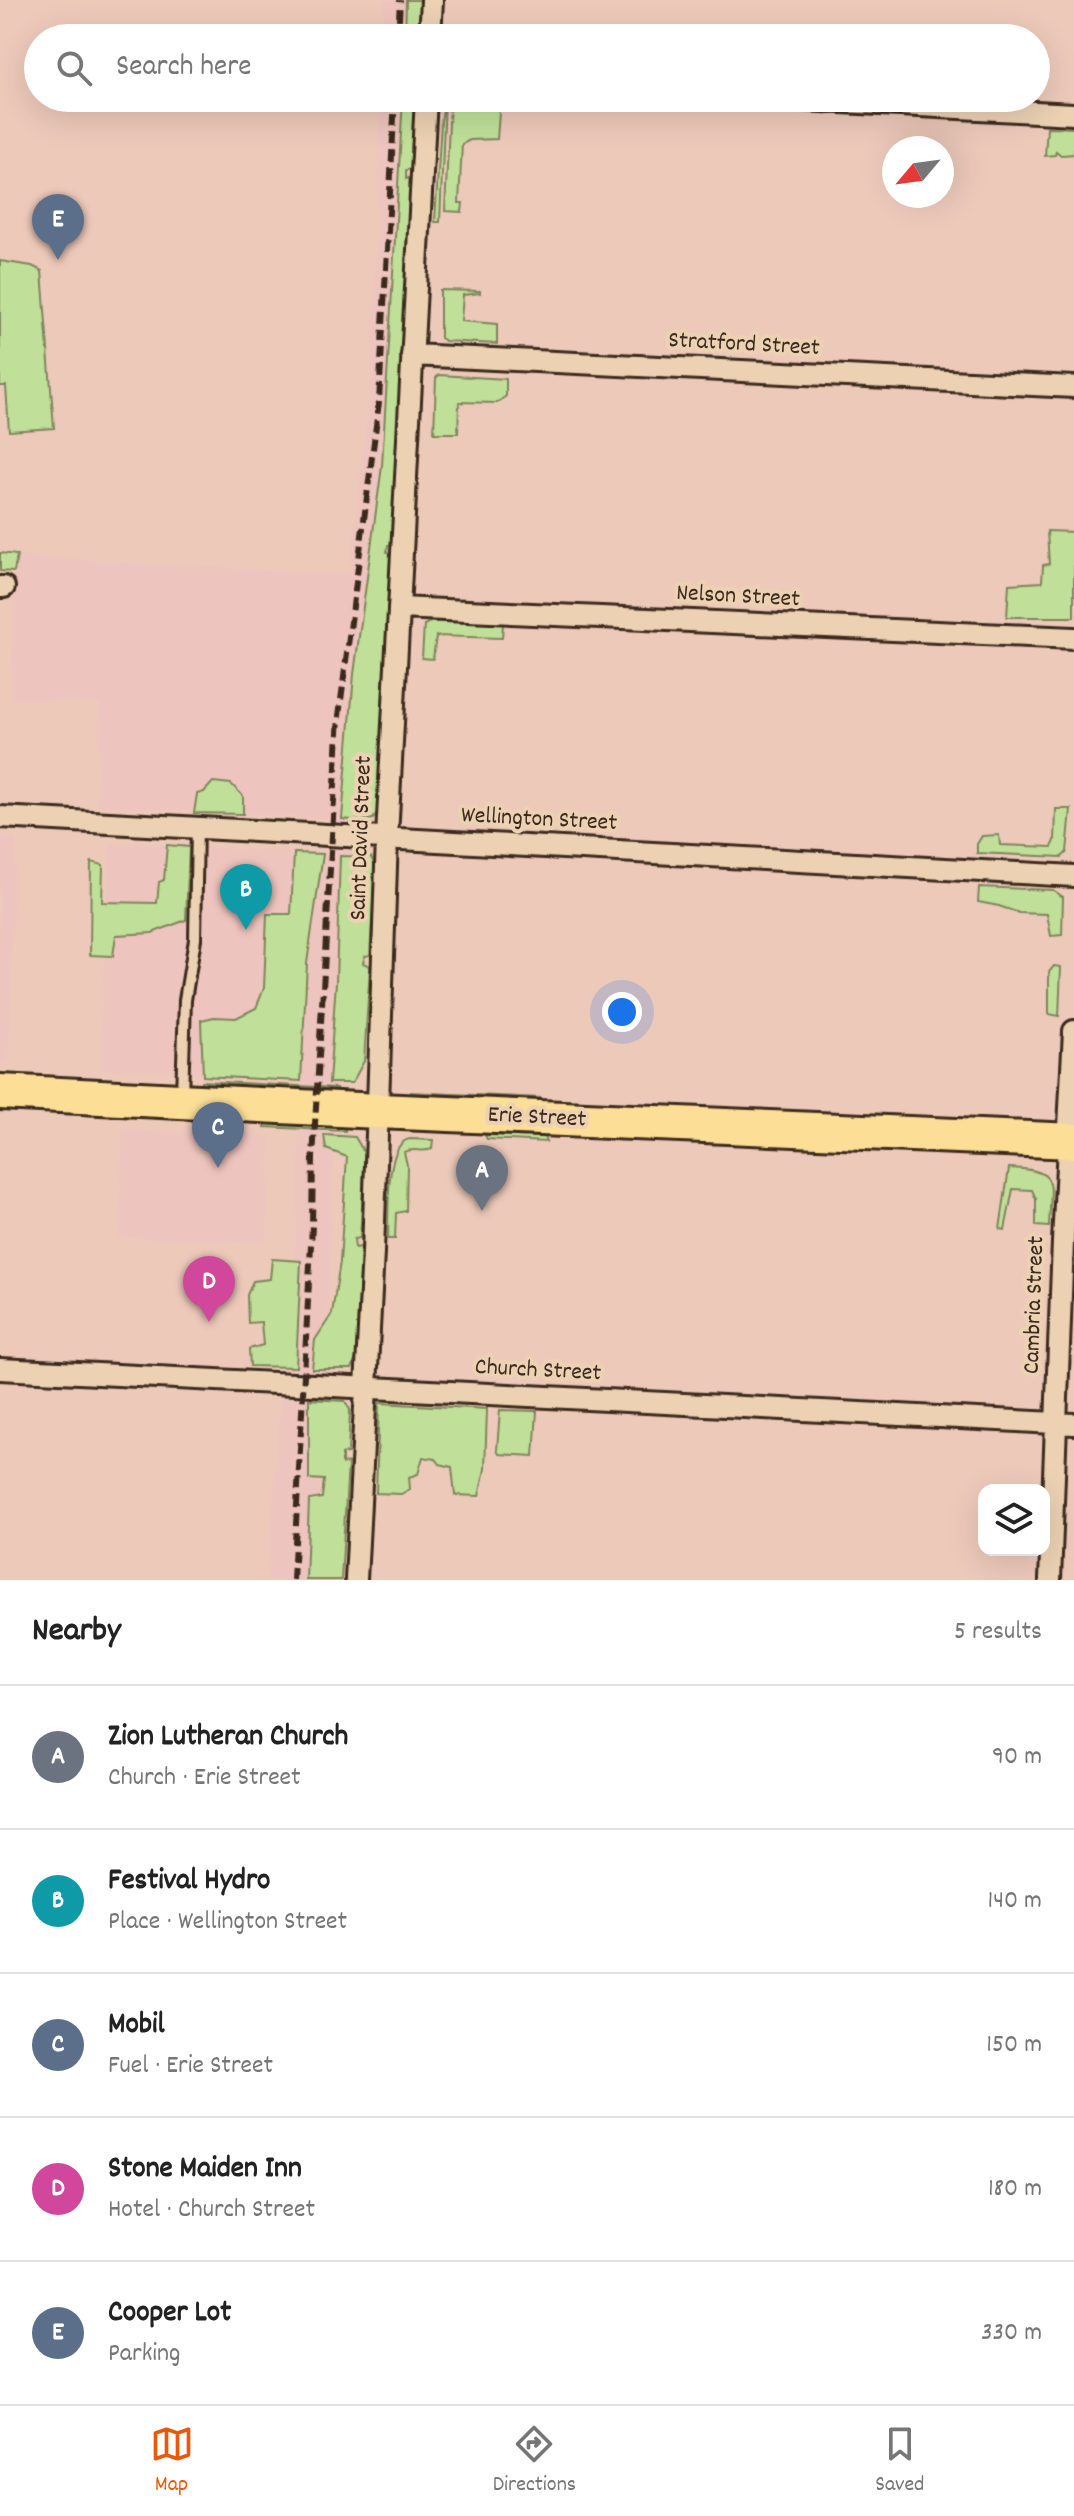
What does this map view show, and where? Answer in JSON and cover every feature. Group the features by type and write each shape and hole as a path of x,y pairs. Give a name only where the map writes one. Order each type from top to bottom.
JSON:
{"main road":[{"name":"Erie Street","path":"0,1092 1071,1141"}],"street":[{"path":"431,24 432,0"},
{"name":"Saint David Street","path":"356,1580 378,1111 387,837 425,112"},
{"path":"1035,112 1074,114"},
{"name":"Stratford Street","path":"412,355 1074,387"},
{"name":"Nelson Street","path":"399,608 1074,638"},
{"name":"Wellington Street","path":"0,817 1074,876"},
{"name":"Cambria Street","path":"1050,1580 1065,1424 1074,1031"},
{"name":"Church Street","path":"0,1369 1065,1424"}],"lane":[{"path":"181,1102 185,1000 195,939 197,827"}],"shaded area":[{"path":"384,0 416,0 415,24 383,24"},
{"path":"381,112 410,112 391,490 335,1143 315,1580 268,1580 296,1244 303,1078 99,1069 110,842 324,854 327,818 97,805 100,704 11,699 15,556 350,575 372,376"},
{"path":"0,837 16,838 8,1063 0,1063"},
{"path":"123,1130 270,1137 266,1243 119,1237"}],"green space":[{"path":"406,0 421,0 420,24 405,24"},
{"path":"402,112 415,112 413,169 406,170 406,179 411,177 412,207 408,212 411,213 394,544 388,545 387,552 394,553 379,809 373,819 362,821 342,819 354,674 382,466"},
{"path":"444,112 440,222 435,222 441,121"},
{"path":"450,112 499,112 497,139 470,140 462,144 459,203 463,203 462,212 445,211"},
{"path":"1047,127 1074,128 1074,154 1061,155 1056,151 1055,155 1045,156"},
{"path":"0,261 32,266 42,271 54,428 9,431 6,386 0,386"},
{"path":"440,290 480,291 463,295 461,321 497,324 497,344 445,341 440,338"},
{"path":"439,375 506,379 506,396 497,403 459,402 458,433 434,433 436,378"},
{"path":"1047,531 1074,532 1074,617 1007,617 1009,584 1042,582 1043,565 1049,564"},
{"path":"0,553 17,555 14,572 0,571"},
{"path":"451,621 503,624 502,638 436,636 433,659 422,658 424,625"},
{"path":"213,782 231,784 243,796 243,814 194,813 197,794 204,792"},
{"path":"1056,809 1071,809 1067,852 1062,857 977,853 977,844 982,836 999,835 1000,845 1052,847"},
{"path":"167,845 189,847 186,920 152,933 116,935 113,956 90,955 91,862 103,865 102,902 157,903 159,882 164,880"},
{"path":"294,853 323,854 307,963 301,1081 203,1076 201,1020 236,1018 256,1008 264,988 267,914 291,914"},
{"path":"340,856 371,857 375,865 370,955 365,956 363,963 370,966 364,1061 352,1083 329,1083"},
{"path":"979,887 1053,890 1063,897 1062,935 1051,936 1047,914 1019,913 978,902"},
{"path":"1054,966 1061,967 1059,1016 1049,1014 1049,972"},
{"path":"201,1081 336,1088 337,1091 201,1084"},
{"path":"410,1092 540,1098 537,1102 418,1096"},
{"path":"266,1123 340,1127 345,1131 265,1127"},
{"path":"324,1135 355,1137 365,1154 360,1238 354,1239 355,1248 361,1247 356,1357 352,1369 312,1369 315,1340 332,1314 340,1262 347,1157 326,1149"},
{"path":"485,1135 544,1137 546,1142 487,1139"},
{"path":"410,1139 433,1140 432,1149 404,1152 407,1165 406,1211 396,1213 395,1239 388,1239 392,1166 402,1143"},
{"path":"1009,1168 1026,1169 1045,1176 1051,1190 1049,1227 1036,1226 1036,1199 1032,1190 1013,1189 1005,1230 1000,1229"},
{"path":"272,1259 301,1261 296,1367 250,1366 249,1349 263,1345 261,1322 248,1323 247,1295 253,1281 270,1279"},
{"path":"309,1399 345,1401 350,1410 348,1453 342,1454 342,1464 348,1463 341,1580 306,1580 309,1500 322,1498 324,1480 309,1479"},
{"path":"379,1403 487,1409 485,1469 479,1496 455,1495 452,1467 423,1457 418,1474 409,1477 410,1489 401,1494 376,1493"},
{"path":"500,1410 537,1411 534,1456 499,1454"}],"railway":[{"path":"399,24 400,0"},
{"path":"293,1580 313,1158 339,716 379,402 394,112"}],"place":[{"name":"Cooper Lot","path":"58,260"},
{"name":"Festival Hydro","path":"246,930"},
{"name":"Mobil","path":"218,1168"},
{"name":"Zion Lutheran Church","path":"482,1211"},
{"name":"Stone Maiden Inn","path":"209,1322"}]}
